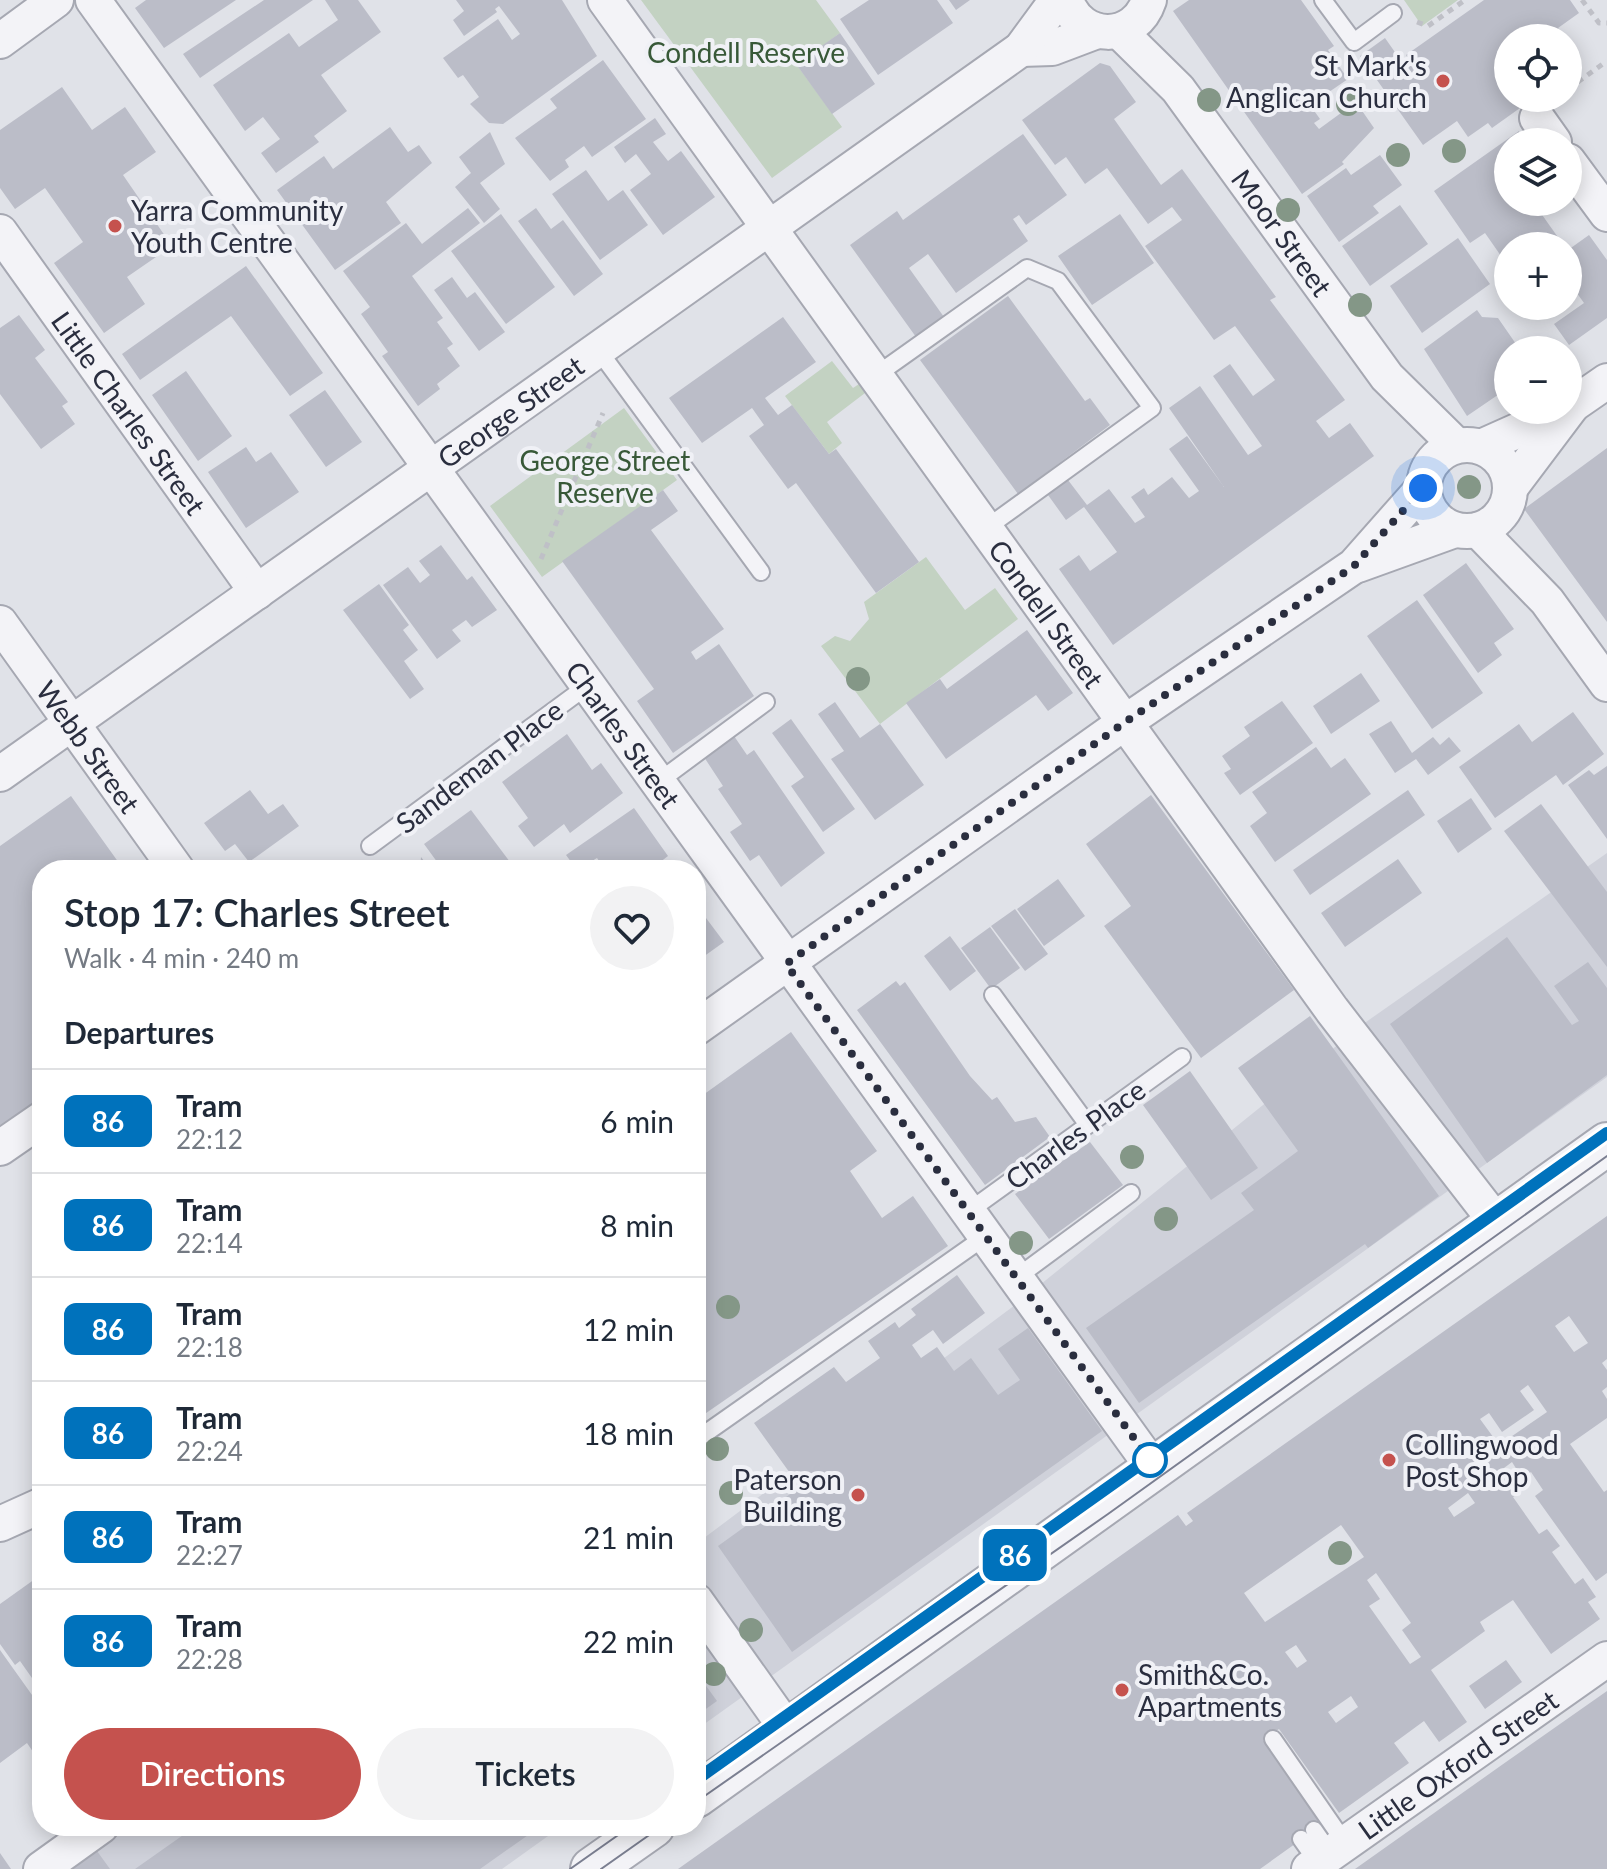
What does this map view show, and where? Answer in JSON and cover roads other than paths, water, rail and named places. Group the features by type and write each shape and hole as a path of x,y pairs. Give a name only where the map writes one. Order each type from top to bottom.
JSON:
{"street":[{"path":"0,41 56,0"},
{"name":"Charles Street","path":"93,0 786,964 978,1223 1154,1469"},
{"name":"Condell Street","path":"605,0 1332,1010 1497,1223"},
{"name":"George Street","path":"0,774 1021,49 1057,0"},
{"name":"Moor Street","path":"1066,0 1078,21 1127,19 1387,377 1468,446"},
{"name":"George Street","path":"1021,49 1052,48 1127,19"},
{"path":"1582,180 1607,214"},
{"name":"Little Charles Street","path":"0,232 257,592"},
{"name":"Moor Street","path":"1387,377 1426,478"},
{"path":"1582,398 1607,381"},
{"path":"1354,566 1426,478 1443,452 1526,424"},
{"path":"706,1021 1124,723 1354,566 1486,515 1556,424"},
{"path":"1468,446 1502,462 1486,515"},
{"path":"1426,478 1433,515 1486,515"},
{"path":"1486,515 1607,684"},
{"name":"Webb Street","path":"0,623 170,860"},
{"path":"0,1148 32,1126"},
{"path":"706,1789 1607,1144"},
{"path":"0,1524 32,1510"},
{"path":"706,1615 789,1732"},
{"name":"Little Oxford Street","path":"1320,1850 1607,1659"},
{"path":"41,1869 87,1836"},
{"path":"592,1869 639,1836"}],"lane":[{"path":"1323,0 1354,42 1393,13"},
{"path":"875,376 1027,268 1058,281 1152,408 985,529"},
{"path":"599,351 761,572"},
{"name":"Sandeman Place","path":"370,846 587,686"},
{"path":"658,782 766,702"},
{"path":"993,995 1088,1125"},
{"name":"Charles Place","path":"706,1432 978,1223 1088,1125 1182,1057"},
{"path":"1016,1278 1131,1193"},
{"path":"1273,1739 1320,1850"}],"tram line":[{"path":"706,1773 1607,1133"},
{"name":"86","path":"706,1773 1607,1133"},
{"path":"706,1795 1108,1514 1607,1156"},
{"path":"570,1869 617,1836"},
{"path":"601,1869 648,1836"}],"place":[{"name":"St Mark's Anglican Church","path":"1443,81"},
{"name":"Yarra Community Youth Centre","path":"115,226"},
{"name":"Collingwood Post Shop","path":"1389,1460"},
{"name":"Paterson Building","path":"858,1495"},
{"name":"Smith&Co. Apartments","path":"1122,1690"}],"park label":[{"name":"Condell Reserve","path":"746,52"},
{"name":"George Street Reserve","path":"605,476"}]}
